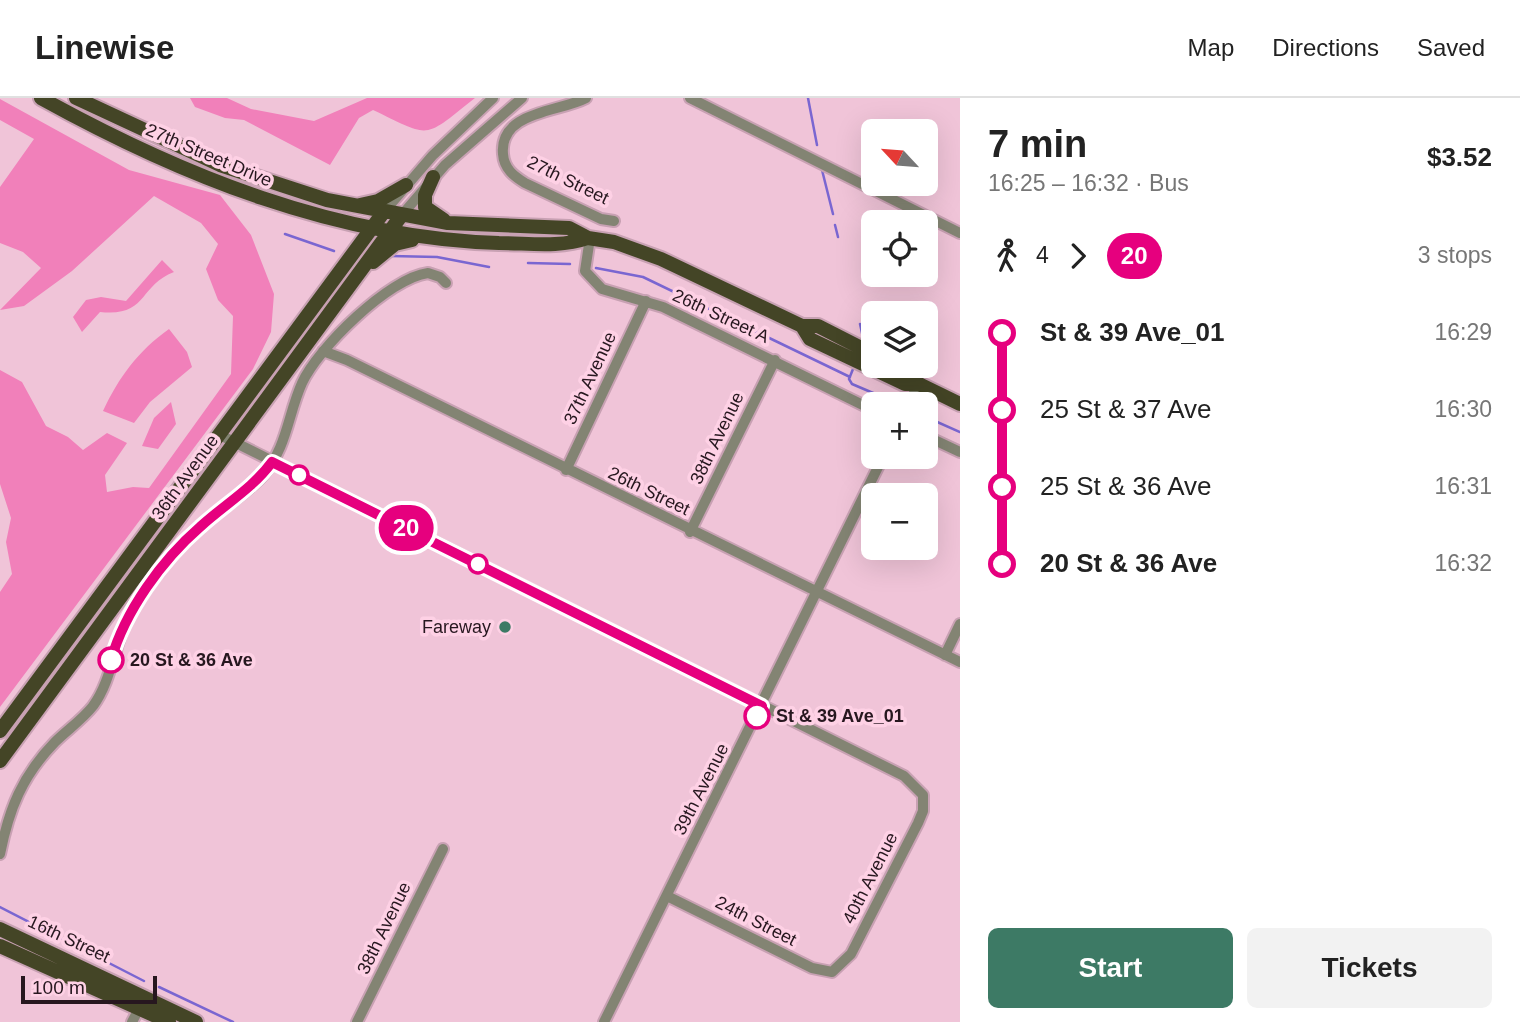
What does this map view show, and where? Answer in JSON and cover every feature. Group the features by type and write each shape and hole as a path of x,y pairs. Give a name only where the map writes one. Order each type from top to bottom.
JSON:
{"main road":[{"name":"27th Street Drive","path":"41,98 157,155 260,198 369,230"},
{"name":"27th Street Drive","path":"76,98 220,165 280,187 383,212"},
{"path":"433,177 425,195 425,207 448,223"},
{"path":"353,206 378,201 406,185"},
{"path":"383,212 448,223 569,228 589,238 632,248 661,259 802,326 818,326 861,348"},
{"name":"36th Avenue","path":"0,731 383,212"},
{"name":"36th Avenue","path":"0,761 401,216"},
{"path":"331,221 349,237 351,247 344,262"},
{"path":"369,230 431,239 568,245 589,238"},
{"path":"363,267 401,242 431,239"},
{"path":"802,326 810,339 905,384 919,384"},
{"path":"914,378 919,384 960,404"},
{"name":"16th Street","path":"0,929 142,1002 169,1022"},
{"name":"16th Street","path":"0,946 196,1022"}],"street":[{"path":"383,212 406,185 493,98"},
{"path":"401,216 433,177 469,142 522,98"},
{"name":"27th Street","path":"586,98 522,120 506,139 503,148 504,163 514,176 525,183 601,219 614,221"},
{"path":"690,98 960,233"},
{"name":"26th Street A","path":"589,238 584,265 589,278 602,289 646,301 775,360 861,404"},
{"path":"0,854 7,818 32,767 97,700 122,629 140,600 190,536 262,475 272,462 286,437 302,384 323,351 373,303 415,277 435,274 446,283"},
{"name":"37th Avenue","path":"566,470 646,301"},
{"name":"26th Street","path":"323,351 347,360 960,662"},
{"name":"38th Avenue","path":"691,531 775,360"},
{"path":"915,392 919,384"},
{"path":"218,434 762,706"},
{"path":"938,442 960,452"},
{"name":"39th Avenue","path":"604,1022 877,469"},
{"path":"945,655 960,624"},
{"name":"40th Avenue","path":"762,706 904,776 922,792 924,802 918,823 851,954 832,972"},
{"name":"38th Avenue","path":"357,1022 443,849"},
{"name":"24th Street","path":"667,896 812,968 832,972"},
{"path":"132,1022 142,1002"}],"shaded area":[{"path":"190,98 227,98 251,109 314,121 367,98 475,98 445,122 426,130 406,126 373,110 359,118 330,165 244,120 225,118 195,107"},
{"path":"0,99 129,170 220,195 251,235 274,294 271,332 253,369 0,707 0,592 12,574 6,542 11,518 0,484 0,370 22,382 46,426 68,437 83,450 107,433 127,443 105,475 107,492 133,487 149,488 231,374 233,316 218,300 206,269 218,244 201,223 154,196 72,271 24,306 0,310 41,268 23,252 0,243 0,187 34,139 0,120"},
{"path":"162,260 174,272 162,278 127,310 100,312 82,332 73,317 86,300 101,297 126,301"},
{"path":"169,329 187,352 192,367 150,402 134,423 103,411 130,366 148,346"},
{"path":"171,402 176,424 158,449 142,446 154,418"}],"waterway":[{"path":"808,98 817,145"},
{"path":"822,170 833,214"},
{"path":"835,225 838,237"},
{"path":"285,234 334,251"},
{"path":"391,256 437,257 489,267"},
{"path":"528,263 570,264"},
{"path":"596,268 643,277 850,377"},
{"path":"860,324 861,328"},
{"path":"853,369 849,379 852,384 871,392"},
{"path":"938,422 960,432"},
{"path":"0,907 144,981"},
{"path":"159,987 233,1022"}],"bus line":[{"name":"20","path":"111,660 131,613 170,558 201,525 262,475 272,462 762,706 757,716"}],"place":[{"name":"Fareway","path":"505,627"},
{"name":"20 St & 36 Ave","path":"111,660"},
{"name":"St & 39 Ave_01","path":"757,716"}]}
